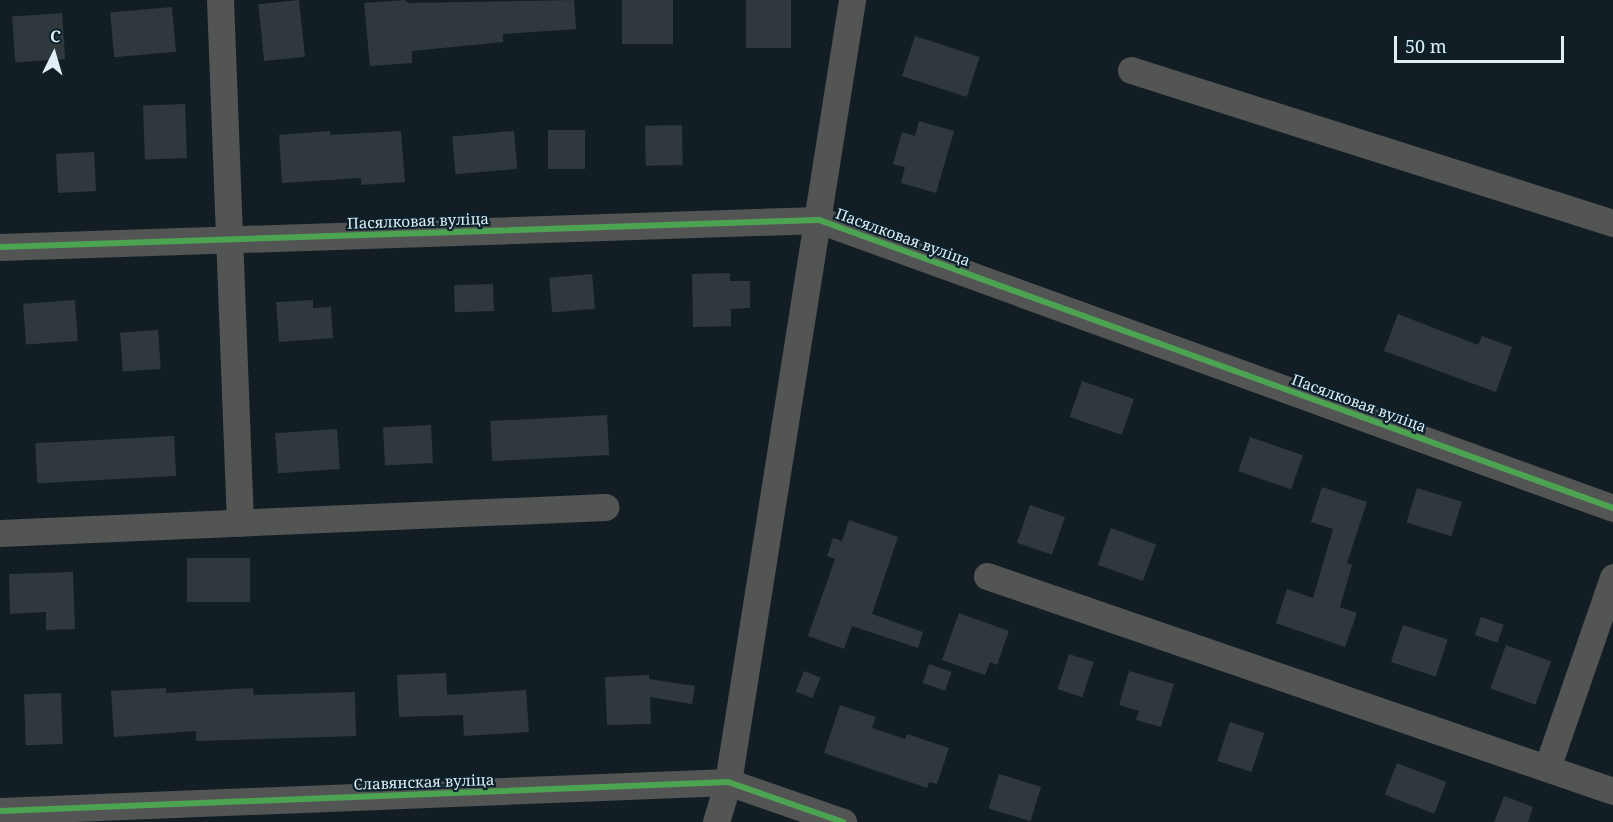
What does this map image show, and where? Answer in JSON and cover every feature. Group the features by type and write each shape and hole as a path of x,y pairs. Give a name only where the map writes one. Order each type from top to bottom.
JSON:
{"street":[{"path":"220,0 240,523"},
{"path":"716,822 728,782 819,220 852,0"},
{"path":"1131,70 1613,223"},
{"name":"Пасялковая вуліца","path":"0,247 819,220 1613,508"},
{"path":"0,533 605,507"},
{"path":"987,576 1613,791"},
{"path":"1547,768 1613,577"},
{"name":"Славянская вуліца","path":"0,811 728,782 843,822"}],"building":[{"path":"299,0 305,57 264,61 258,4"},
{"path":"405,0 408,3 574,0 576,29 503,34 503,42 412,51 412,63 370,66 364,3"},
{"path":"622,0 673,0 673,44 622,44"},
{"path":"746,0 791,0 791,48 746,48"},
{"path":"172,7 176,52 114,57 110,12"},
{"path":"62,13 65,59 15,62 12,16"},
{"path":"915,36 980,57 967,97 902,76"},
{"path":"185,104 187,158 145,159 143,105"},
{"path":"919,121 954,131 936,193 901,183 905,167 893,164 902,132 915,136"},
{"path":"682,125 683,165 646,166 645,126"},
{"path":"548,130 585,130 585,169 548,169"},
{"path":"330,131 330,135 401,131 405,182 361,185 361,178 282,183 279,135"},
{"path":"514,131 517,169 456,174 452,136"},
{"path":"94,152 96,191 58,193 56,154"},
{"path":"730,273 730,281 750,281 750,308 731,309 731,326 693,327 692,274"},
{"path":"592,274 595,309 552,313 549,278"},
{"path":"493,284 494,311 455,312 454,285"},
{"path":"75,300 78,341 26,345 23,304"},
{"path":"313,300 313,308 331,307 333,338 279,342 276,302"},
{"path":"1398,314 1478,345 1482,336 1512,347 1496,392 1384,351"},
{"path":"158,330 161,369 123,372 120,333"},
{"path":"1082,381 1134,399 1122,435 1070,417"},
{"path":"607,415 609,455 492,461 490,421"},
{"path":"431,425 433,463 385,465 383,428"},
{"path":"337,429 340,469 278,473 275,433"},
{"path":"174,436 176,476 37,483 35,443"},
{"path":"1250,437 1303,455 1291,489 1238,471"},
{"path":"1322,487 1367,502 1347,563 1352,565 1340,607 1357,613 1345,647 1276,623 1287,589 1313,598 1333,529 1311,522"},
{"path":"1417,488 1462,502 1451,536 1406,522"},
{"path":"1030,505 1065,517 1052,555 1017,543"},
{"path":"849,520 898,537 872,614 923,632 918,648 852,626 844,649 808,636 835,559 827,556 833,538 842,541"},
{"path":"1111,528 1156,544 1143,581 1098,565"},
{"path":"187,558 250,558 250,602 187,602"},
{"path":"73,572 75,629 46,630 46,612 10,614 9,574"},
{"path":"959,613 1009,631 997,665 990,662 985,675 942,660"},
{"path":"1481,617 1504,625 1498,643 1475,635"},
{"path":"1403,625 1448,640 1436,677 1391,662"},
{"path":"1506,645 1551,661 1535,705 1490,688"},
{"path":"1069,654 1094,662 1082,697 1058,689"},
{"path":"929,664 952,672 945,691 922,683"},
{"path":"804,671 821,678 812,698 796,691"},
{"path":"1129,671 1174,684 1161,727 1136,720 1139,711 1119,705"},
{"path":"446,673 447,695 526,690 529,732 464,736 463,715 399,717 397,675"},
{"path":"649,675 649,679 695,686 692,704 650,697 651,724 607,725 605,677"},
{"path":"166,688 166,693 253,688 254,695 355,692 356,736 196,741 196,731 114,737 111,691"},
{"path":"61,693 63,744 26,745 24,694"},
{"path":"840,705 876,717 872,728 905,739 907,734 949,748 937,784 929,782 927,788 824,753"},
{"path":"1230,722 1264,733 1252,772 1217,761"},
{"path":"1397,763 1446,782 1434,814 1385,795"},
{"path":"999,774 1041,787 1031,821 988,808"},
{"path":"1504,796 1533,807 1528,822 1494,822"}],"cycle path":[{"path":"0,247 819,220 1613,508"},
{"path":"0,811 728,782 843,822"}]}
